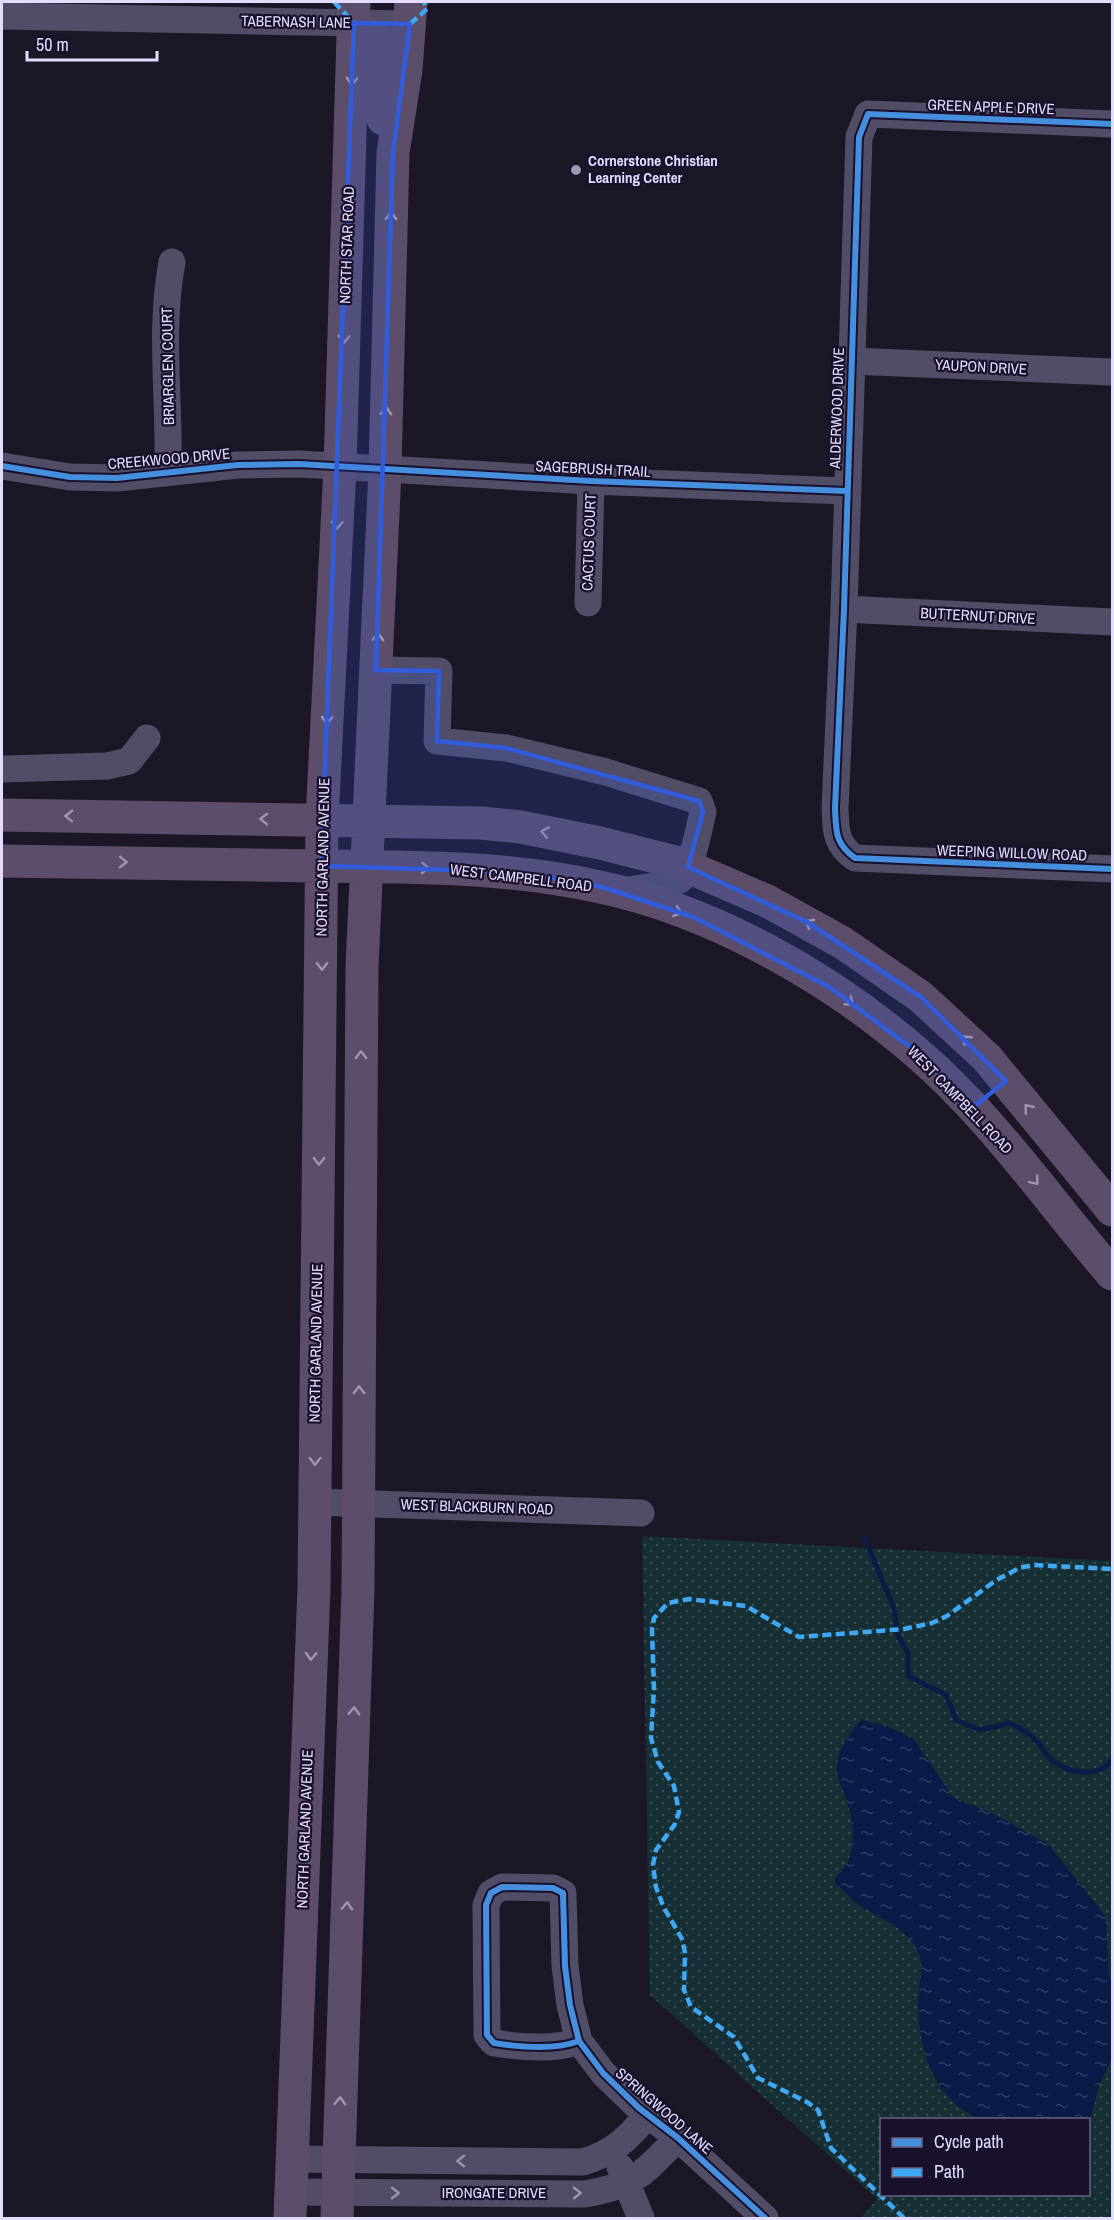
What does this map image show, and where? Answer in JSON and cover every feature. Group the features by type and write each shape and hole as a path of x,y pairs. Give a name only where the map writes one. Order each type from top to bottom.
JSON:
{"main road":[{"path":"354,12 382,50 384,121 393,153"},
{"name":"NORTH STAR ROAD","path":"340,467 354,12"},
{"path":"337,2205 358,1588 362,968 385,470 393,153 410,13"},
{"name":"NORTH GARLAND AVENUE","path":"291,2205 314,1587 322,819 340,467"},
{"path":"2,815 481,823 521,827 600,843 687,867 767,901 843,943 921,997 987,1058 1113,1210"},
{"name":"WEST CAMPBELL ROAD","path":"2,861 367,866 485,871 559,879 618,892 693,916 789,962 829,987 917,1052 972,1108 1113,1274"},
{"path":"972,1108 1006,1081"}],"street":[{"name":"TABERNASH LANE","path":"2,16 175,10 410,13"},
{"name":"GREEN APPLE DRIVE","path":"868,114 1113,124"},
{"name":"ALDERWOOD DRIVE","path":"842,849 835,827 835,808 844,609 850,361 859,137 868,114"},
{"name":"BRIARGLEN COURT","path":"168,471 169,424 165,333 167,286 172,262"},
{"name":"YAUPON DRIVE","path":"850,361 1113,372"},
{"name":"CREEKWOOD DRIVE","path":"2,466 70,477 117,478 238,465 340,467"},
{"name":"SAGEBRUSH TRAIL","path":"340,467 591,482 846,491"},
{"name":"CACTUS COURT","path":"588,603 591,482"},
{"name":"BUTTERNUT DRIVE","path":"844,609 1113,622"},
{"path":"376,670 440,671 436,741 506,748 606,772 699,801 704,812 687,867 680,880 669,884 646,885 618,892"},
{"path":"2,769 107,766 129,761 147,738"},
{"name":"WEEPING WILLOW ROAD","path":"842,849 855,858 874,860 1113,869"},
{"name":"WEST BLACKBURN ROAD","path":"314,1502 641,1513"},
{"name":"SPRINGWOOD LANE","path":"579,2042 566,2045 508,2045 494,2043 489,2039 485,2030 486,1905 495,1890 502,1887 553,1888 563,1893 565,1898 565,1966 570,2005 579,2042 603,2073 765,2218"},
{"name":"IRONGATE DRIVE","path":"292,2159 583,2162 612,2152 627,2140 648,2114"},
{"name":"IRONGATE DRIVE","path":"291,2205 585,2194 628,2183 641,2176 678,2138"},
{"path":"612,2152 628,2183 641,2218"}],"highlighted area":[{"path":"354,23 410,24 393,153 376,670 439,671 437,741 506,748 699,801 703,812 688,867 807,922 921,997 1006,1081 972,1108 917,1052 829,987 693,917 602,887 559,879 485,871 321,866"}],"green space":[{"path":"642,1536 1112,1561 1112,2218 861,2218 877,2199 650,1995"}],"water":[{"path":"861,1720 889,1727 914,1739 953,1797 994,1814 1048,1844 1106,1917 1109,1976 1112,1984 1112,2059 1099,2085 1090,2121 1090,2118 977,2118 963,2110 940,2086 926,2056 919,2023 921,1961 916,1948 904,1933 855,1902 835,1883 835,1878 848,1860 853,1840 851,1818 837,1769 839,1755"}],"waterway":[{"path":"864,1537 894,1608 898,1636 908,1653 908,1676 946,1695 956,1720 980,1730 1009,1723 1033,1738 1052,1760 1075,1771 1100,1770 1112,1760"}],"marked path":[{"path":"334,2 354,23"},
{"path":"410,24 427,9 424,2"},
{"path":"880,2195 831,2148 818,2110 807,2102 758,2078 734,2037 691,2007 684,1990 685,1953 682,1939 663,1906 656,1887 653,1865 656,1850 675,1824 679,1812 674,1786 658,1762 651,1738 654,1618 668,1603 689,1599 746,1606 799,1637 904,1629 932,1623 947,1616 995,1581 1019,1568 1034,1565 1112,1569"},
{"path":"881,2196 904,2218"}],"cycle path":[{"path":"1112,124 868,114 859,137 844,609 835,808 836,830 840,842 855,858 1112,869"},
{"path":"2,466 70,477 117,478 238,465 299,464 591,481 846,491"},
{"path":"579,2041 559,2046 526,2046 494,2043 487,2035 486,1905 491,1893 502,1887 553,1888 563,1893 565,1966 570,2005 579,2041 603,2073 639,2108 678,2138 765,2218"}],"place":[{"name":"Cornerstone Christian Learning Center","path":"576,170"}]}
